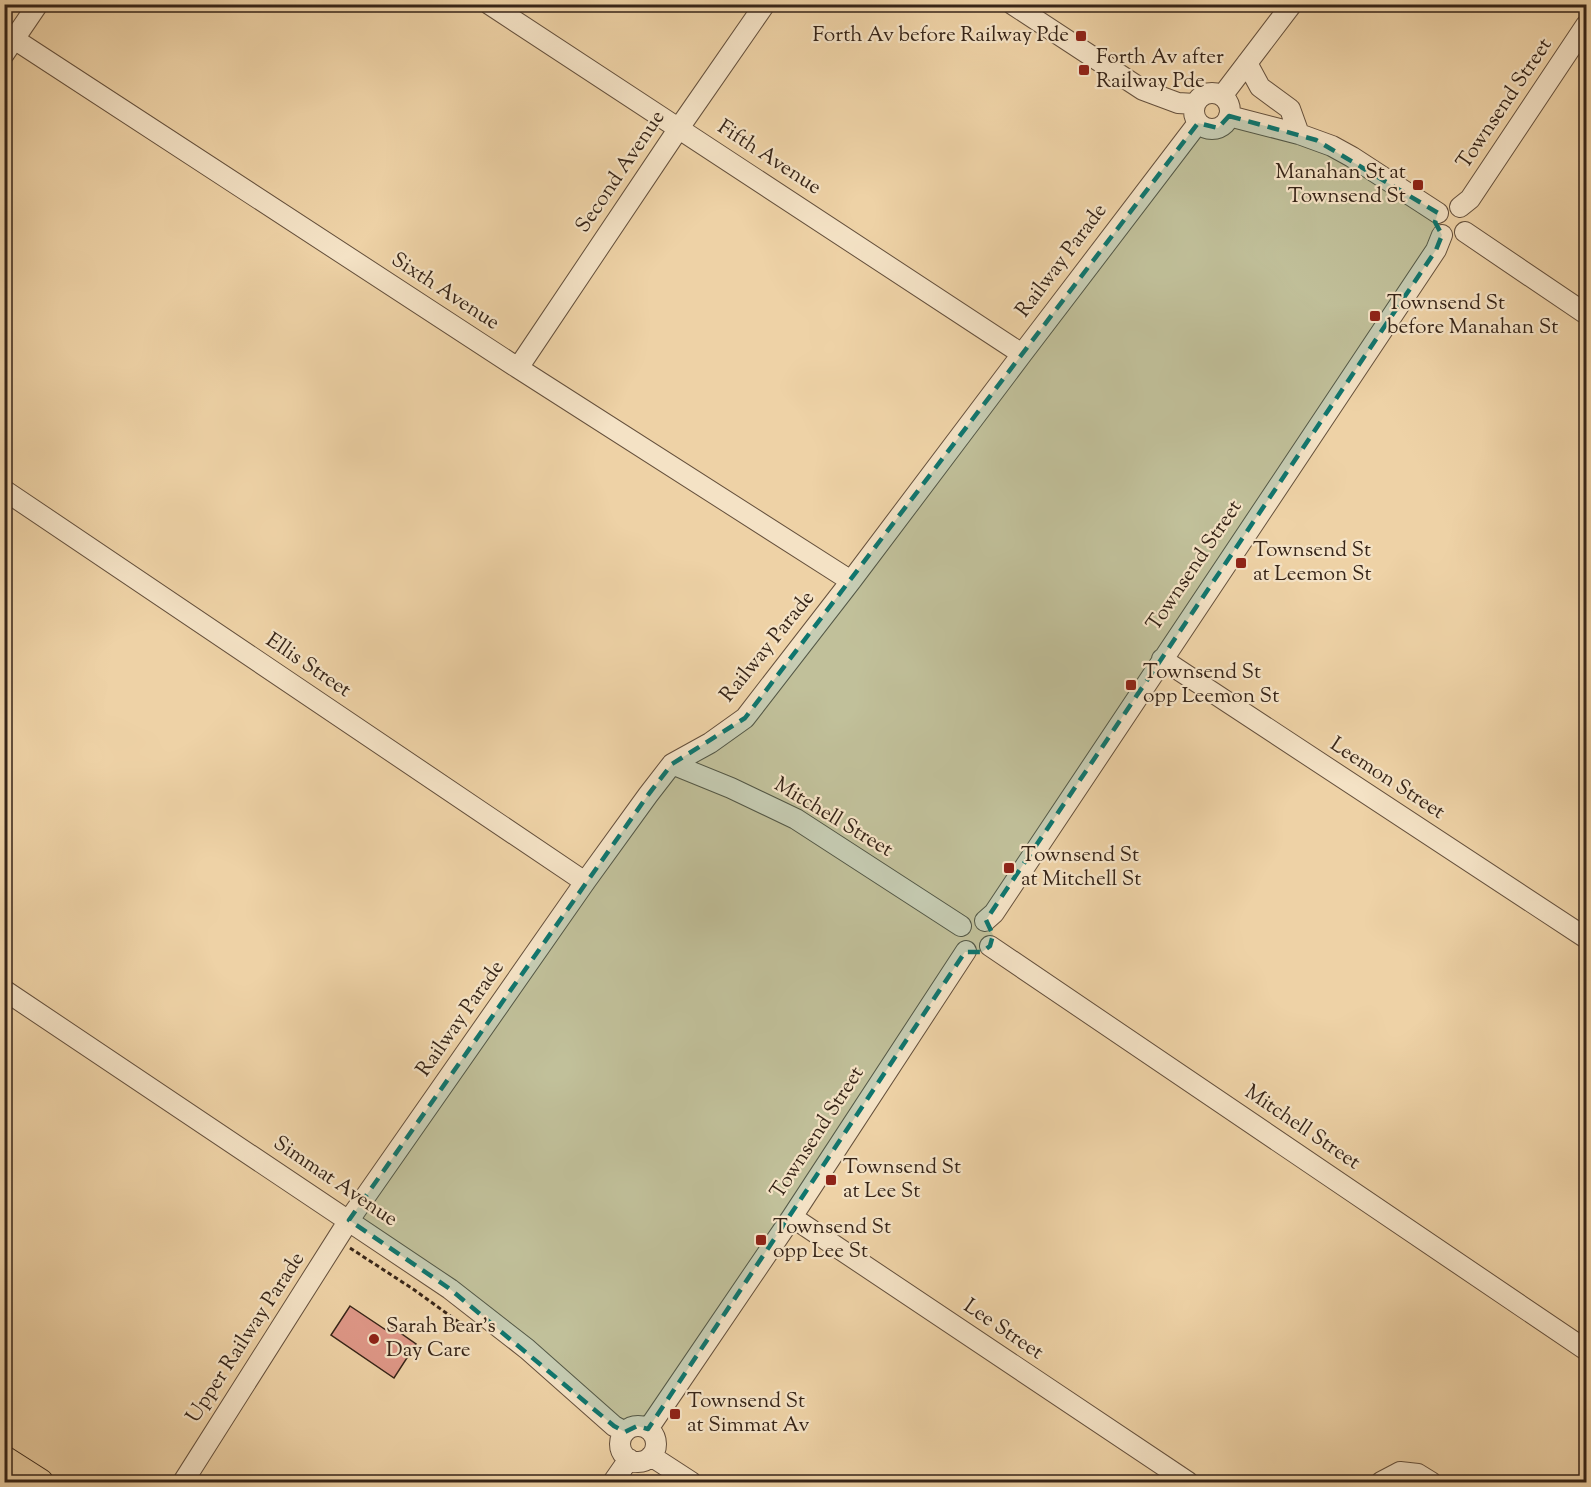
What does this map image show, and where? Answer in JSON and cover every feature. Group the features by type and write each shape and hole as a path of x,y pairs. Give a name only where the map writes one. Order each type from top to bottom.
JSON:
{"main road":[{"path":"4,1459 32,1480"}],"street":[{"path":"10,47 38,4"},
{"name":"Fifth Avenue","path":"489,4 1022,354"},
{"name":"Second Avenue","path":"518,368 765,4"},
{"path":"1012,4 1143,90 1197,113 1208,129 1223,125 1229,116 1229,105 1222,96 1207,93 1202,96 1197,113"},
{"path":"1222,96 1292,4"},
{"name":"Townsend Street","path":"1460,207 1470,199 1587,25"},
{"name":"Sixth Avenue","path":"10,47 851,581"},
{"path":"1247,63 1260,87 1290,109 1299,134"},
{"name":"Railway Parade","path":"349,1220 585,882 672,764 710,743 745,718 1022,354 1197,113"},
{"path":"1229,116 1299,134 1332,146 1438,213"},
{"path":"1446,206 1460,207 1467,216 1468,226 1465,232 1457,238 1442,235 1435,222 1438,213 1446,206"},
{"path":"1465,232 1587,314"},
{"name":"Townsend Street","path":"985,921 994,913 1429,259 1442,235"},
{"name":"Ellis Street","path":"4,490 585,882"},
{"name":"Leemon Street","path":"1162,659 1587,939"},
{"name":"Mitchell Street","path":"672,764 796,819 961,926"},
{"path":"969,919 985,921 992,930 990,945 982,952 966,951 958,937 961,926 969,919"},
{"name":"Mitchell Street","path":"990,945 1587,1350"},
{"name":"Townsend Street","path":"648,1430 792,1217 966,951"},
{"name":"Simmat Avenue","path":"4,990 450,1289 527,1349 614,1426 625,1432"},
{"name":"Lee Street","path":"792,1217 1188,1482"},
{"name":"Upper Railway Parade","path":"183,1482 349,1220"},
{"path":"637,1426 648,1430 655,1437 656,1444 651,1456 645,1461 629,1460 621,1447 621,1440 625,1432 637,1426"},
{"path":"651,1456 691,1482"},
{"path":"613,1482 629,1460"},
{"path":"1382,1482 1400,1472 1418,1474 1431,1482"}],"path":[{"path":"350,1248 460,1323"}],"highlighted area":[{"path":"1229,116 1316,140 1438,213 1435,222 1442,235 1436,250 986,920 993,935 990,946 982,952 965,952 648,1429 637,1426 625,1432 614,1426 450,1289 349,1220 648,795 672,764 745,718 1198,123 1218,128"}],"building":[{"name":"Sarah Bear's Day Care","path":"350,1306 386,1330 389,1325 416,1344 394,1378 331,1335"}],"place":[{"name":"Forth Av before Railway Pde","path":"1081,36"},
{"name":"Forth Av after Railway Pde","path":"1084,70"},
{"name":"Manahan St at Townsend St","path":"1418,185"},
{"name":"Townsend St before Manahan St","path":"1375,316"},
{"name":"Townsend St at Leemon St","path":"1241,563"},
{"name":"Townsend St opp Leemon St","path":"1131,685"},
{"name":"Townsend St at Mitchell St","path":"1009,868"},
{"name":"Townsend St at Lee St","path":"831,1180"},
{"name":"Townsend St opp Lee St","path":"761,1240"},
{"name":"Sarah Bear's Day Care","path":"374,1339"},
{"name":"Townsend St at Simmat Av","path":"675,1414"}]}
